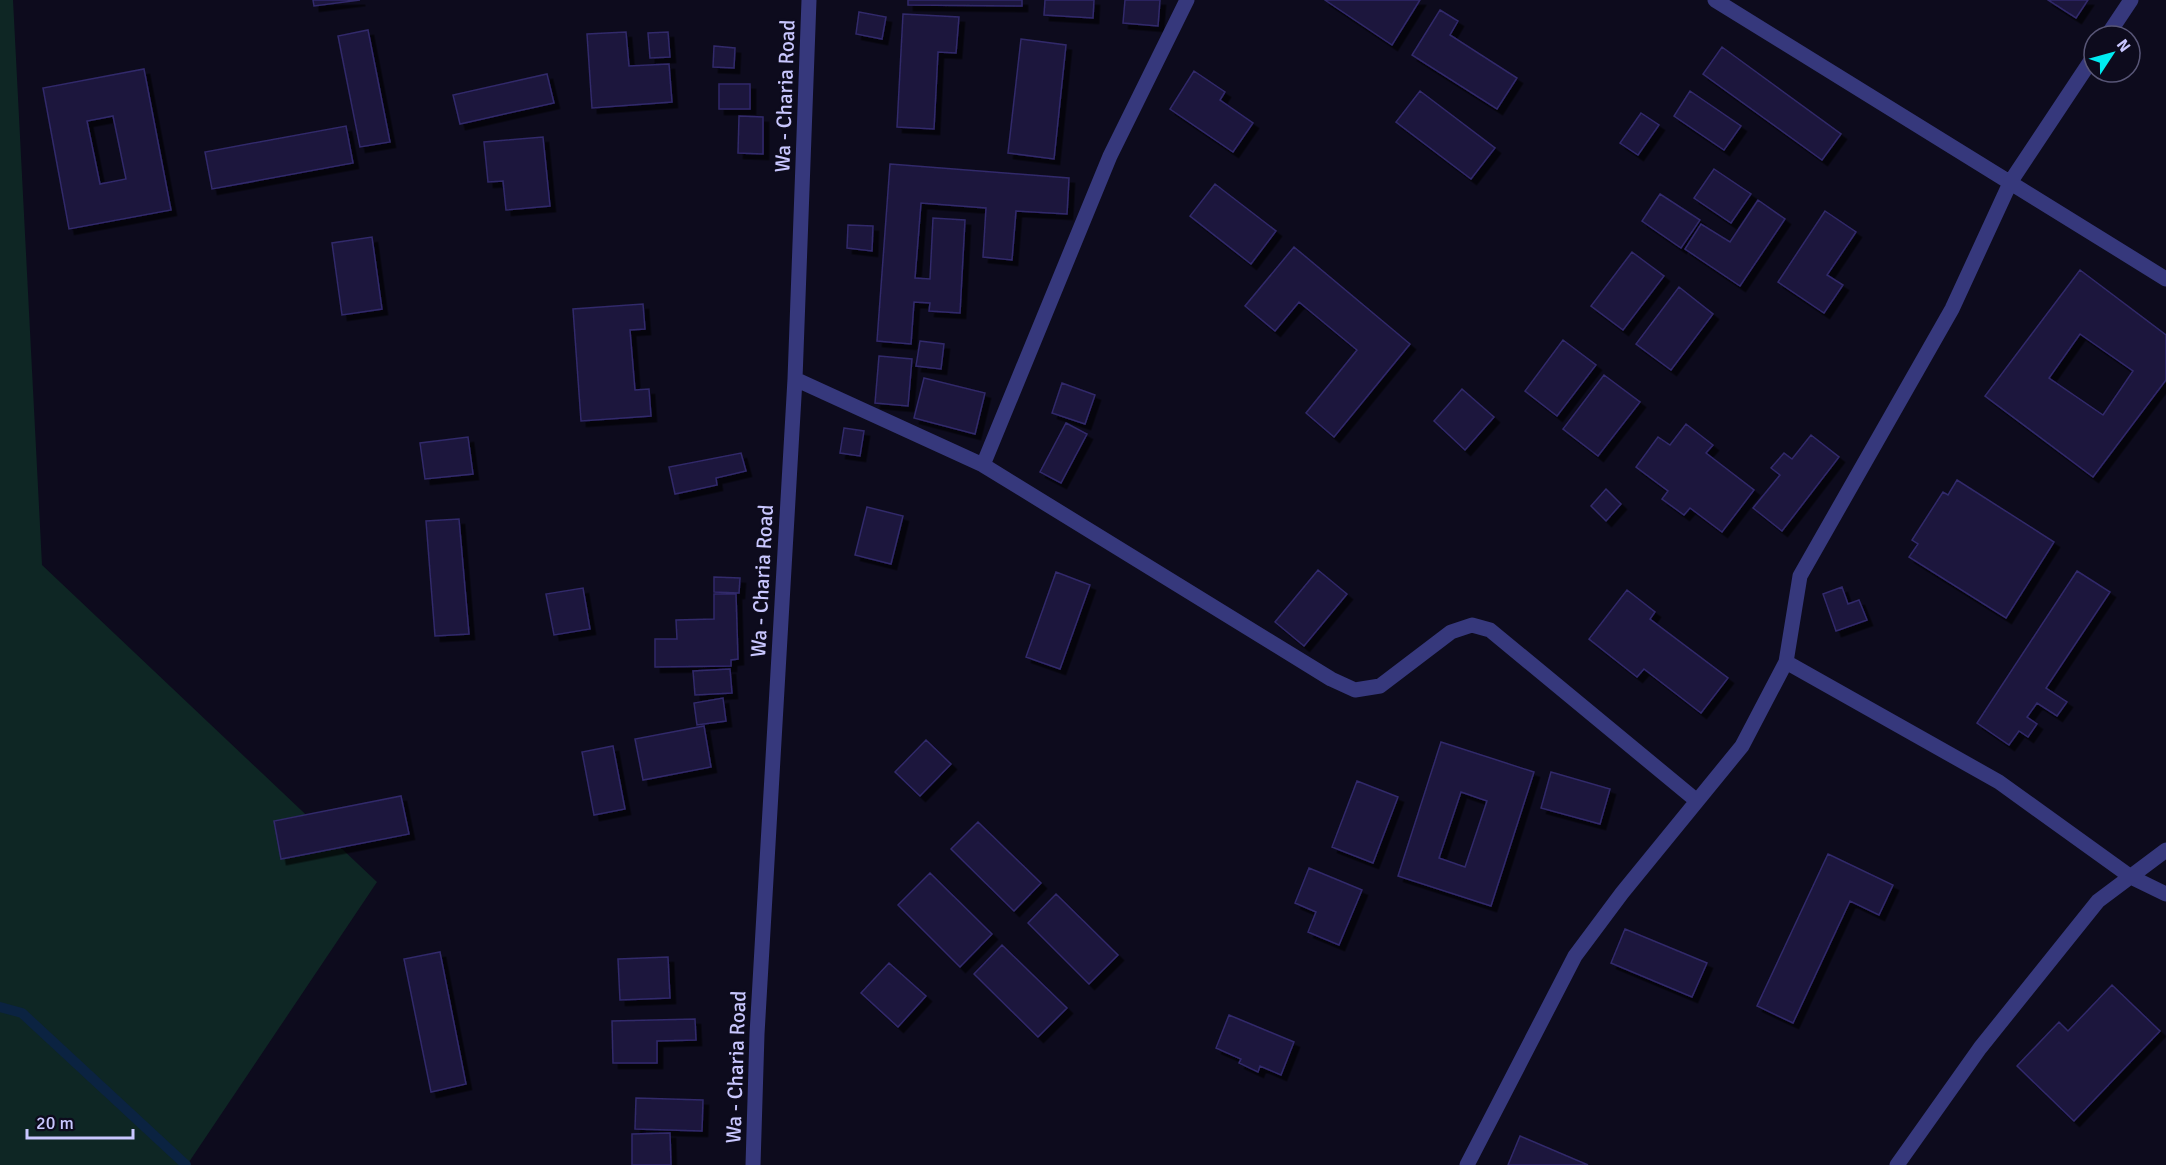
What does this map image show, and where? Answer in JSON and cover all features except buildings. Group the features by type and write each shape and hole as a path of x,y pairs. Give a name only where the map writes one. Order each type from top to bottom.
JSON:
{"street":[{"name":"Wa - Charia Road","path":"753,1165 758,1022 795,379 809,0"},
{"path":"983,465 1110,156 1187,0"},
{"path":"1715,0 2166,279"},
{"path":"2115,24 2131,0"},
{"path":"1467,1165 1575,956 1622,893 1743,746 1786,662 1800,576 1952,309 2011,181 2082,74"},
{"path":"795,379 983,465 1331,679 1355,690 1380,686 1451,632 1472,624 1490,630 1697,801"},
{"path":"1786,662 1999,782 2131,877 2166,894"},
{"path":"1897,1165 1980,1048 2098,902 2166,850"}],"green space":[{"path":"0,0 13,0 42,565 377,882 187,1165 0,1165"}],"waterway":[{"path":"0,1007 22,1013 186,1165"}]}
